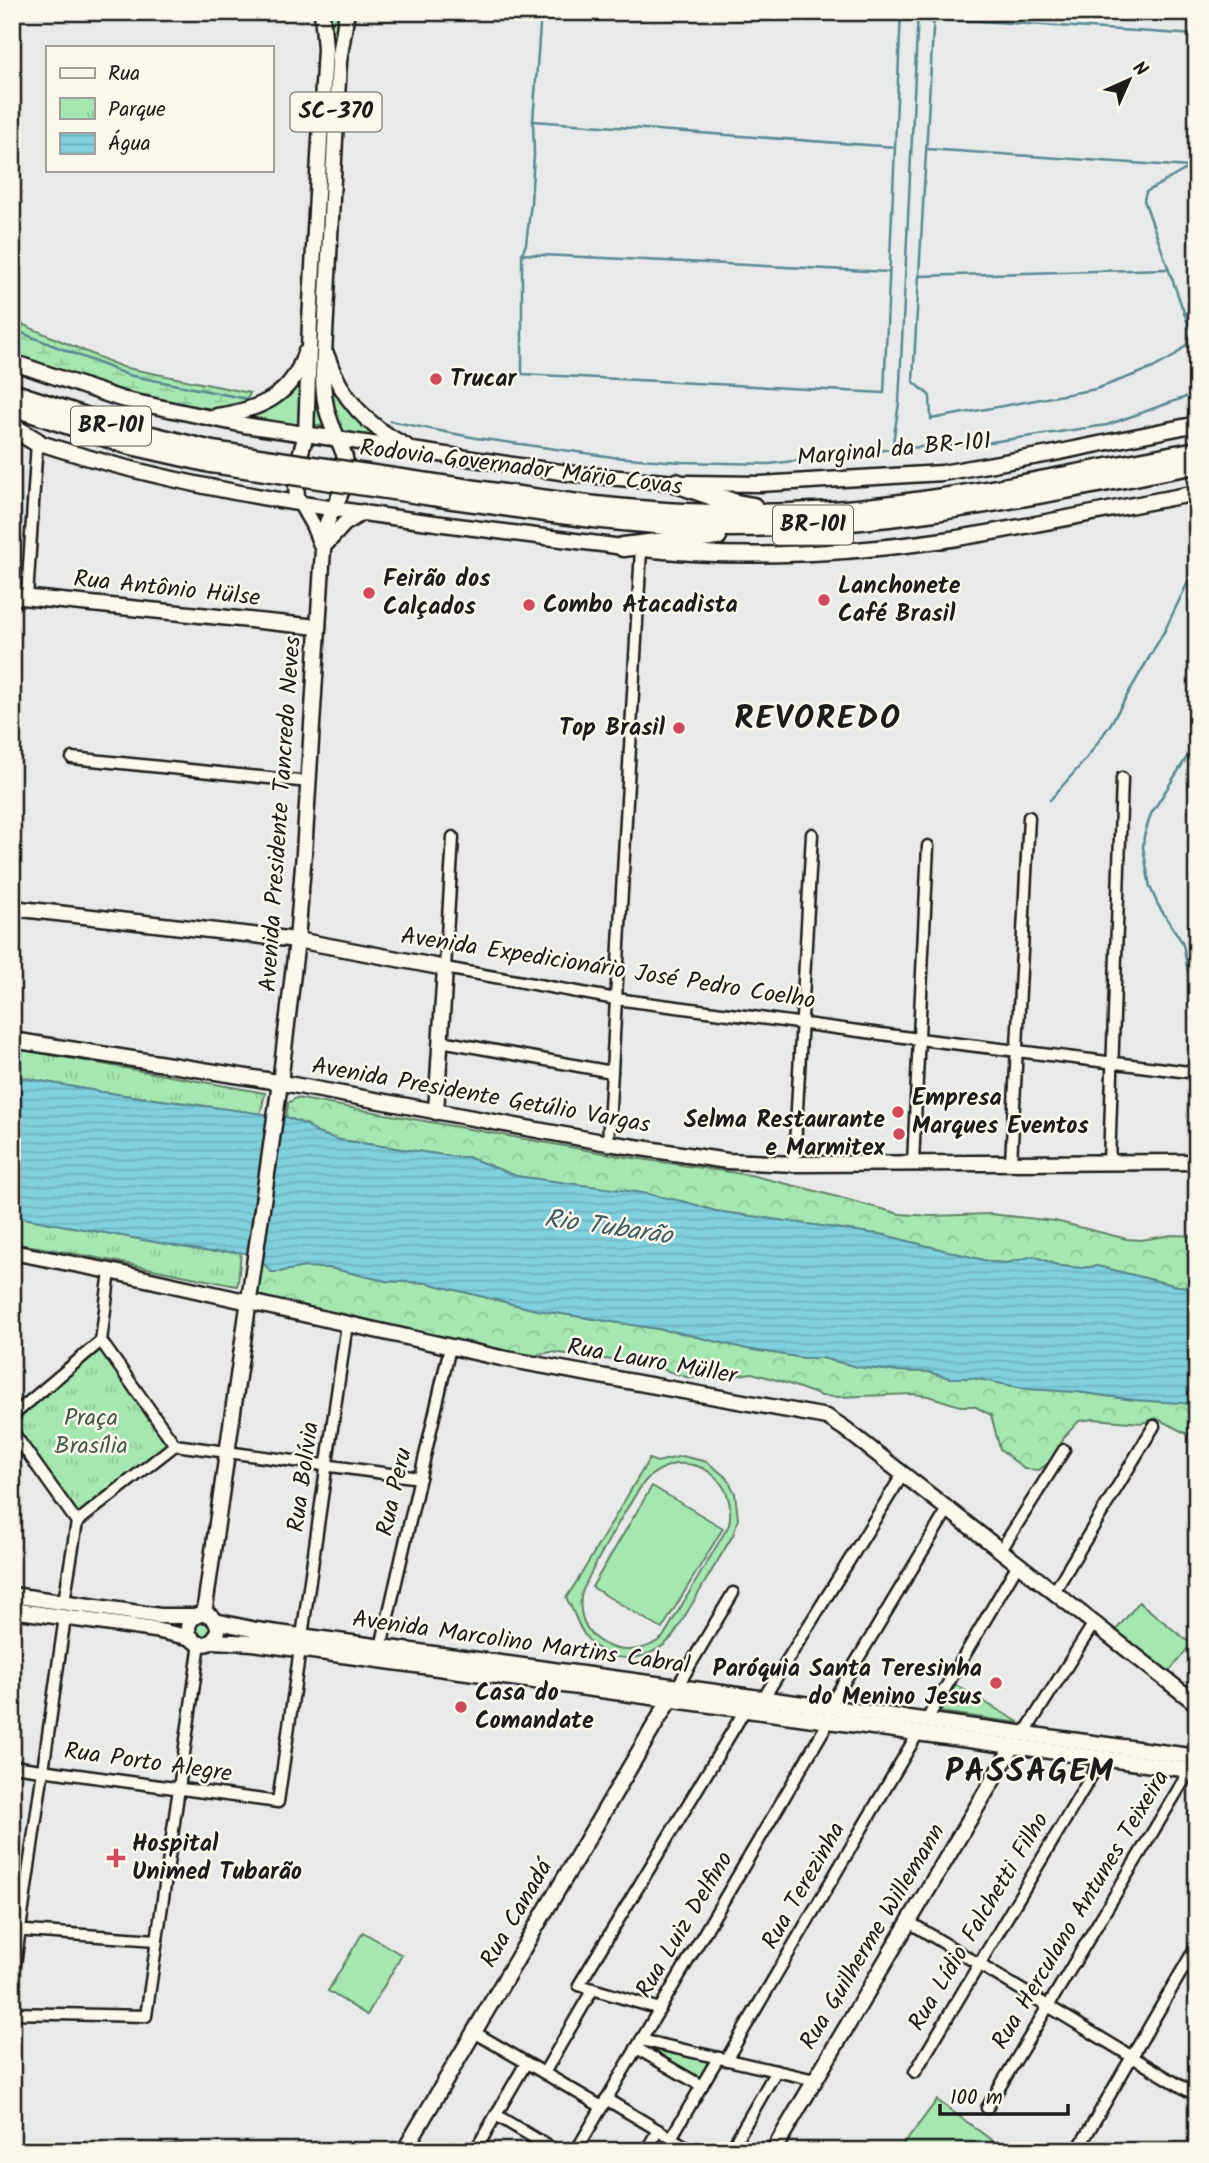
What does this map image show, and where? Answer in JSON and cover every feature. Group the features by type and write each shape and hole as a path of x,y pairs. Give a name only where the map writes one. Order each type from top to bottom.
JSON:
{"highway":[{"name":"Rodovia Governador Mário Covas","path":"12,393 211,457"},
{"name":"Rodovia Governador Mário Covas","path":"12,406 127,444 427,489 569,515 648,523 730,527 821,518 932,513 1197,464"},
{"path":"12,427 37,442"},
{"name":"Rodovia Governador Mário Covas","path":"821,518 1197,451"},
{"path":"676,483 749,506 821,518"},
{"path":"632,548 821,518"}],"main road":[{"name":"SC-370","path":"306,435 325,49 322,12"},
{"name":"SC-370","path":"339,439 329,419 324,397 324,335 339,61 346,12"},
{"path":"206,418 252,409 278,395 295,376 303,361 310,321"},
{"path":"324,335 331,369 351,404 378,430 416,451"},
{"path":"12,362 121,399 206,418 339,439 345,457 346,474 332,508"},
{"name":"Marginal da BR-101","path":"339,439 585,475 676,483 760,484 942,473 1197,424"},
{"path":"12,433 144,474 219,490 332,508 632,548 707,555 755,555 886,547 953,538 1197,493"},
{"path":"300,503 295,489 295,472 306,435"},
{"name":"Avenida Presidente Tancredo Neves","path":"300,503 322,548"},
{"name":"Avenida Presidente Tancredo Neves","path":"205,1617 279,1089 297,940 322,548 326,523 332,508"},
{"path":"322,548 338,529 363,512"},
{"name":"Rua Antônio Hülse","path":"20,596 318,627"},
{"name":"Avenida Expedicionário José Pedro Coelho","path":"12,908 297,940 445,968"},
{"path":"436,1112 445,968"},
{"name":"Avenida Presidente Getúlio Vargas","path":"12,1040 279,1089 436,1112 726,1161 794,1164 1197,1163"},
{"name":"Rua Lauro Müller","path":"12,1252 578,1373 827,1417 844,1427 1197,1704"},
{"name":"Avenida Marcolino Martins Cabral","path":"12,1595 64,1610 201,1641 381,1647 508,1671"},
{"name":"Avenida Marcolino Martins Cabral","path":"12,1610 205,1617 301,1643 674,1693 763,1699 829,1714 922,1727 1013,1746 1102,1758 1194,1766"},
{"path":"205,1617 217,1634 201,1641 189,1626 205,1617"},
{"name":"Avenida Marcolino Martins Cabral","path":"674,1693 745,1710 829,1714"},
{"name":"Rua Canadá","path":"404,2151 674,1693"},
{"name":"Avenida Marcolino Martins Cabral","path":"922,1727 1024,1734 1194,1766"},
{"name":"Rua Guilherme Willemann","path":"773,2151 1013,1746"}],"street":[{"path":"20,596 37,442"},
{"path":"608,1143 616,999 632,548"},
{"path":"72,758 309,782"},
{"path":"1109,1163 1122,778"},
{"path":"1011,1162 1029,817"},
{"path":"794,1164 812,834"},
{"path":"445,968 453,837"},
{"path":"913,1163 928,846"},
{"name":"Avenida Expedicionário José Pedro Coelho","path":"445,968 616,999 1197,1073"},
{"path":"441,1041 612,1072"},
{"path":"12,1416 101,1341 110,1271"},
{"name":"Rua Bolívia","path":"278,1802 347,1324"},
{"path":"101,1341 175,1445"},
{"name":"Rua Peru","path":"381,1647 450,1347"},
{"path":"1054,1592 1154,1426"},
{"path":"12,1431 77,1521"},
{"path":"12,1985 16,1930 43,1770 77,1521 175,1445 420,1478"},
{"path":"1001,1550 1064,1450"},
{"path":"763,1699 903,1474"},
{"name":"Rua Luiz Delfino","path":"576,2151 948,1509"},
{"name":"Rua Terezinha","path":"671,2138 702,2086 722,2059 1018,1564"},
{"path":"674,1693 733,1593"},
{"path":"1024,1734 1094,1623"},
{"path":"12,2013 146,2016 201,1641"},
{"path":"660,2009 579,1986 745,1710"},
{"name":"Rua Lídio Falchetti Filho","path":"915,2072 1102,1758"},
{"name":"Rua Porto Alegre","path":"12,1766 278,1802"},
{"name":"Rua Herculano Antunes Teixeira","path":"987,2108 1194,1766"},
{"path":"909,1922 1197,2096"},
{"path":"16,1930 157,1940"},
{"path":"1077,2151 1197,1945"},
{"path":"544,2073 593,1989"},
{"path":"474,2032 544,2073 658,2130 693,2151"},
{"path":"639,2044 722,2059 814,2081"},
{"path":"639,2044 702,2086"},
{"path":"475,2151 526,2063"},
{"path":"730,2151 776,2071"},
{"path":"496,2115 556,2151"},
{"path":"646,2151 658,2130"}],"green space":[{"path":"327,12 343,12 338,30 329,427 310,424"},
{"path":"12,320 122,367 250,393 244,406 227,410 177,405 93,382 12,353"},
{"path":"306,372 303,427 245,417 265,410 280,400"},
{"path":"329,377 389,442 345,435 333,417"},
{"path":"12,1048 265,1093 260,1115 12,1076"},
{"path":"296,1098 620,1156 750,1175 900,1214 990,1214 1055,1221 1127,1239 1197,1236 1197,1288 1177,1286 1097,1266 1059,1266 1034,1256 1007,1263 991,1262 884,1235 715,1211 686,1202 516,1176 468,1157 340,1140 317,1133 307,1125 286,1117 288,1103"},
{"path":"12,1216 210,1252 241,1251 238,1283 237,1286 12,1243"},
{"path":"263,1260 279,1272 304,1267 330,1268 386,1281 427,1283 537,1310 677,1332 747,1349 804,1358 822,1358 858,1367 929,1372 950,1378 973,1378 1028,1389 1197,1404 1197,1439 1156,1418 1142,1423 1094,1419 1079,1421 1065,1436 1051,1461 1039,1470 1024,1469 1000,1449 991,1415 974,1406 960,1406 913,1394 822,1396 752,1373 715,1379 686,1377 650,1365 552,1352 539,1354 534,1359 256,1296"},
{"name":"Praça Brasília","path":"100,1346 170,1443 78,1516 12,1421"},
{"path":"682,1456 707,1462 727,1478 735,1493 738,1519 733,1535 673,1636 653,1652 629,1658 618,1657 595,1647 586,1637 566,1598 649,1459 657,1462","holes":["688,1464 710,1472 718,1480 729,1500 729,1525 663,1637 649,1646 635,1650 607,1646 595,1638 586,1627 581,1613 581,1597 590,1574 647,1479 667,1466"]},
{"path":"652,1486 723,1528 662,1629 592,1587"},
{"path":"1139,1602 1191,1644 1168,1673 1116,1630"},
{"path":"203,1620 209,1623 212,1629 209,1635 203,1638 197,1635 194,1629 197,1623"},
{"path":"956,1685 1020,1723 940,1712"},
{"path":"363,1932 402,1955 367,2015 328,1991"},
{"path":"644,2042 713,2060 700,2083 640,2048"},
{"path":"937,2100 1001,2147 998,2151 899,2151"},
{"path":"180,2144 203,2151 98,2151 98,2149"}],"water":[{"name":"Rio Tubarão","path":"12,1076 102,1092 286,1117 307,1125 317,1133 340,1140 468,1157 516,1176 643,1193 715,1211 884,1235 991,1262 1007,1263 1034,1256 1059,1266 1097,1266 1177,1286 1197,1288 1197,1404 1028,1389 973,1378 950,1378 929,1372 858,1367 822,1358 804,1358 747,1349 677,1332 537,1310 427,1283 386,1281 330,1268 304,1267 271,1272 258,1259 244,1253 210,1252 12,1216"}],"waterway":[{"path":"541,12 533,121 531,203 526,244 522,254 522,374 884,393 901,12"},
{"path":"814,12 901,18"},
{"path":"892,449 899,403 918,12"},
{"path":"934,12 913,381 930,396 931,419 1096,389 1153,368 1173,357 1187,344 1191,332 1144,200 1146,192 1197,163"},
{"path":"934,18 1197,35"},
{"path":"533,121 895,147"},
{"path":"927,149 1189,167"},
{"path":"522,254 889,272"},
{"path":"920,276 1168,269"},
{"path":"1184,314 1197,308"},
{"path":"12,329 128,375 247,399"},
{"path":"390,421 476,438 613,457 769,464 892,449 991,442 1107,425 1197,393"},
{"path":"1050,800 1086,759 1110,725 1165,630 1197,563"},
{"path":"1197,741 1151,814 1143,847 1150,887 1158,905 1182,942 1188,972 1197,989"}],"place":[{"name":"Trucar","path":"436,379"},
{"name":"Feirão dos Calçados","path":"369,593"},
{"name":"Lanchonete Café Brasil","path":"824,600"},
{"name":"Combo Atacadista","path":"529,605"},
{"name":"Top Brasil","path":"679,728"},
{"name":"Empresa Marques Eventos","path":"898,1112"},
{"name":"Selma Restaurante e Marmitex","path":"899,1134"},
{"name":"Paróquia Santa Teresinha do Menino Jesus","path":"996,1683"},
{"name":"Casa do Comandate","path":"461,1707"},
{"name":"Hospital Unimed Tubarão","path":"116,1858"}],"district":[{"name":"REVOREDO","path":"818,719"},
{"name":"PASSAGEM","path":"1030,1772"}]}
